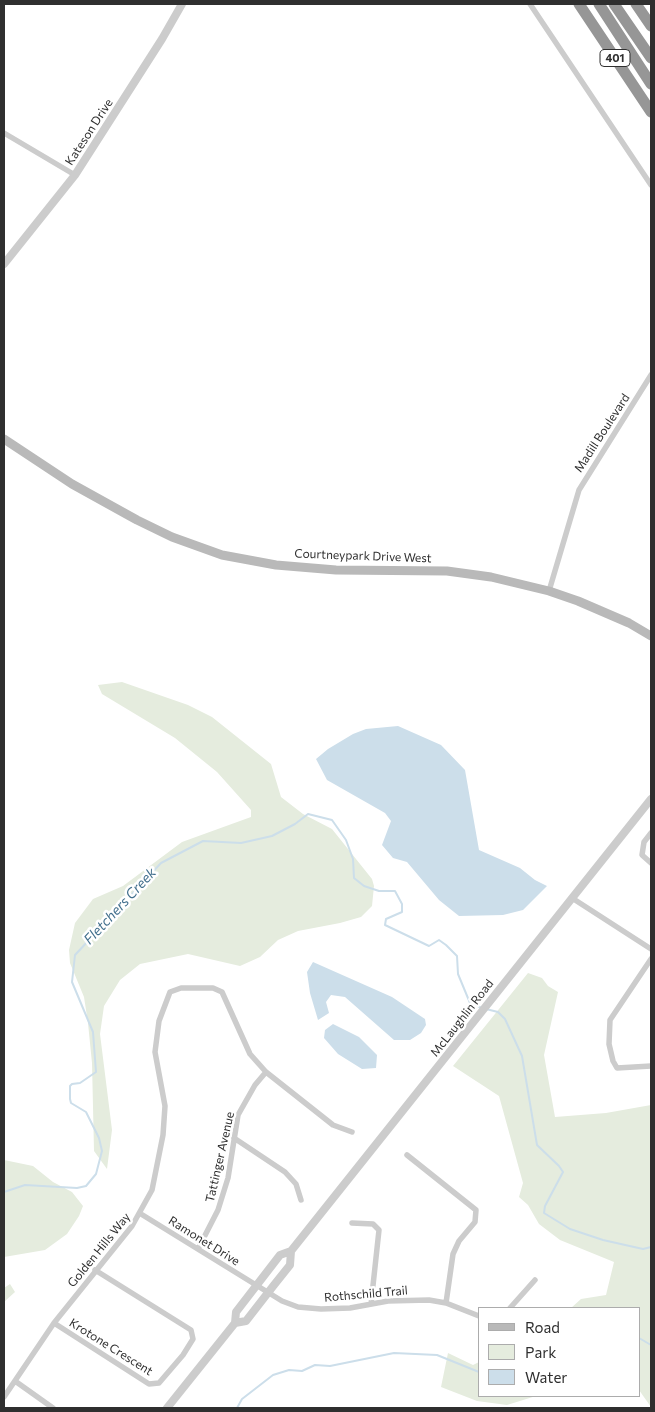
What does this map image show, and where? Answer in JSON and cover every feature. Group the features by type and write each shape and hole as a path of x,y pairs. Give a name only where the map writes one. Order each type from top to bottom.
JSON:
{"highway":[{"name":"401","path":"579,4 651,112"},
{"path":"598,4 651,84"},
{"name":"401","path":"614,4 651,58"},
{"path":"636,4 651,26"}],"main road":[{"name":"Courtneypark Drive West","path":"4,439 78,487 129,516 172,537 222,555 276,565 336,570 447,571 491,576 549,591 629,623 651,636"}],"street":[{"name":"Kateson Drive","path":"4,264 75,175 162,39 182,4"},
{"path":"530,4 651,185"},
{"path":"4,133 75,175"},
{"name":"Madill Boulevard","path":"549,591 579,490 651,375"},
{"name":"McLaughlin Road","path":"235,1323 246,1321 290,1265 291,1252 651,799"},
{"path":"651,833 644,842 642,855 651,863"},
{"path":"572,898 651,949"},
{"path":"651,959 610,1020 609,1044 612,1061 617,1068 651,1066"},
{"name":"Golden Hills Way","path":"4,1397 54,1323 141,1214 152,1190 164,1135 165,1106 154,1052 159,1022 170,992 181,988 213,988 222,992 250,1054 266,1072 333,1125 352,1132"},
{"name":"Tattinger Avenue","path":"198,1249 218,1210 228,1178 234,1138 244,1102 266,1072"},
{"path":"234,1138 286,1172 296,1184 301,1200"},
{"path":"407,1155 476,1210 475,1222 459,1241 453,1254 446,1303"},
{"name":"Ramonet Drive","path":"141,1214 257,1286"},
{"path":"352,1223 373,1224 379,1230 370,1304"},
{"name":"McLaughlin Road","path":"167,1408 235,1323 236,1312 280,1255 291,1252"},
{"name":"Krotone Crescent","path":"54,1323 149,1384 159,1383 183,1356 193,1340 191,1330 95,1270"},
{"path":"511,1307 535,1280"},
{"name":"Rothschild Trail","path":"257,1286 298,1307 321,1309 406,1300 429,1300 446,1303 478,1316"},
{"path":"15,1381 53,1408"}],"green space":[{"path":"122,682 188,705 212,717 271,764 281,797 303,814 332,829 372,879 374,886 372,906 361,917 298,931 278,940 260,957 240,966 188,954 140,964 120,980 104,1006 100,1034 112,1130 107,1169 94,1151 92,1063 88,1023 84,997 70,963 69,950 75,923 93,899 123,886 182,842 251,817 251,810 217,772 175,738 102,694 98,685"},
{"path":"528,973 542,978 548,986 558,992 544,1055 555,1117 606,1113 651,1105 651,1407 640,1391 640,1307 572,1307 581,1299 606,1295 614,1262 560,1240 539,1224 528,1205 519,1197 523,1183 499,1096 453,1066"},
{"path":"4,1160 33,1166 53,1182 72,1192 83,1206 67,1234 45,1250 4,1257"},
{"path":"10,1284 15,1292 4,1302 4,1288"},
{"path":"448,1353 473,1365 478,1362 478,1397 533,1397 507,1405 477,1401 441,1387"}],"water":[{"path":"398,726 441,745 465,770 479,850 520,868 535,880 547,886 523,910 503,915 459,916 439,900 407,862 393,858 382,845 391,821 385,813 327,780 316,759 328,749 353,734 366,729"},
{"path":"313,962 392,997 425,1019 426,1025 421,1033 410,1040 394,1040 345,997 331,995 326,1002 329,1013 318,1020 310,993 307,972"},
{"path":"333,1024 359,1037 377,1055 376,1068 362,1069 338,1054 324,1038 325,1030"}],"waterway":[{"name":"Fletchers Creek","path":"4,1192 25,1185 77,1188 86,1186 96,1174 102,1151 99,1138 86,1112 71,1103 70,1099 70,1086 80,1083 96,1072 93,1032 72,982 75,955 161,863 203,841 241,843 272,836 295,824 308,814 332,820 346,840 353,859 354,878 364,886 379,891 395,891 402,904 402,912 386,919 385,925 429,946 439,940 446,945 457,956 458,974 470,1003 482,1008"},
{"name":"Fletchers Creek","path":"486,1009 498,1012 505,1019 522,1056 537,1145 563,1172 545,1206 544,1213 570,1229 603,1240 643,1249 651,1247"},
{"path":"640,1339 651,1345"},
{"path":"237,1408 242,1399 273,1375 289,1370 302,1371 315,1365 330,1366 394,1353 437,1355 478,1372"}]}
